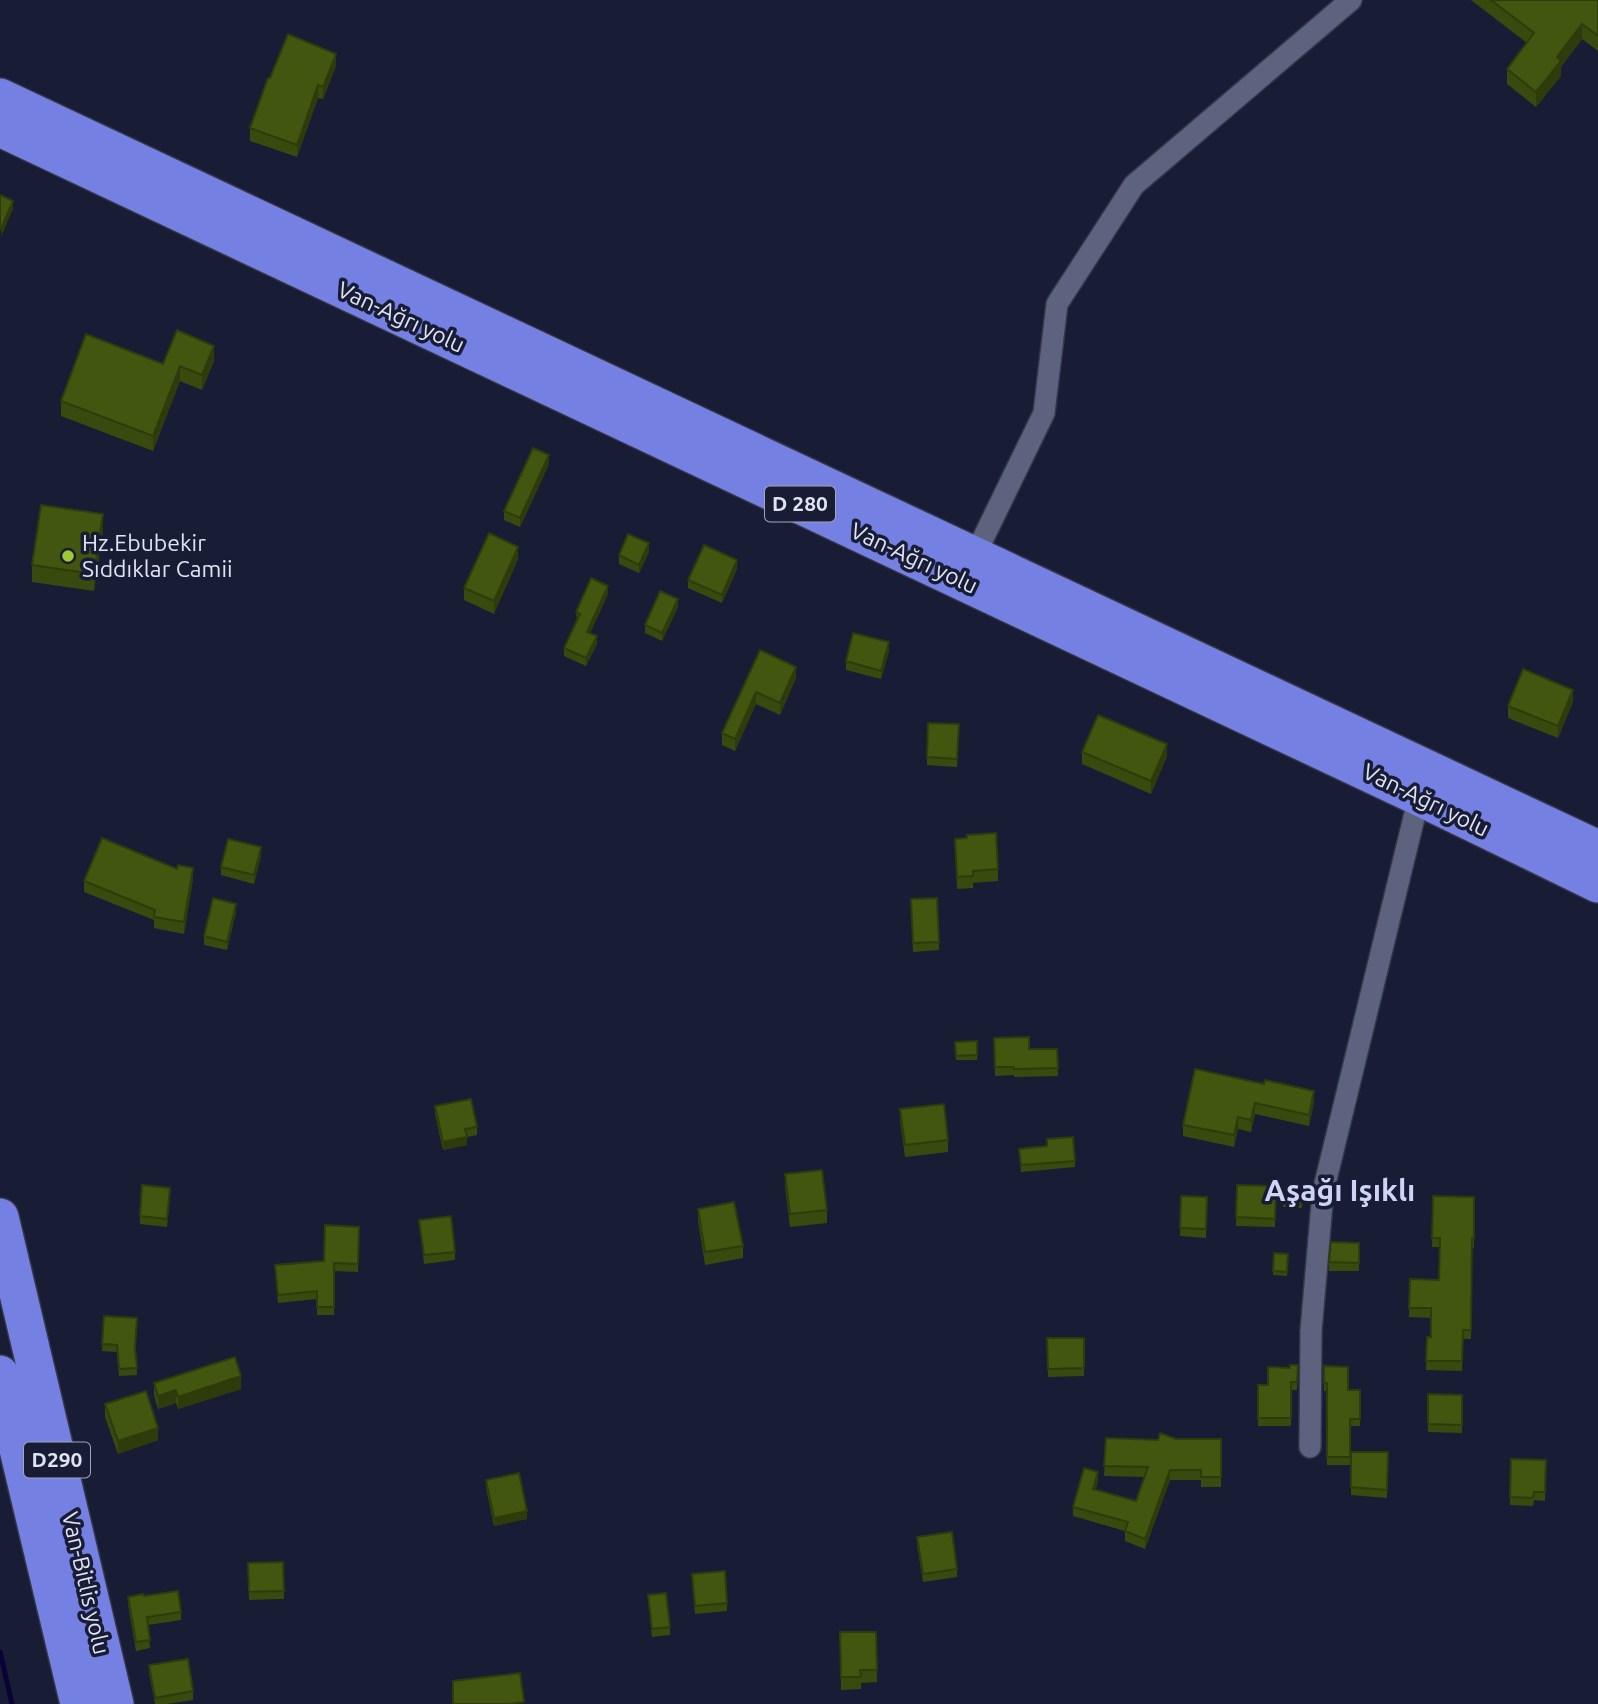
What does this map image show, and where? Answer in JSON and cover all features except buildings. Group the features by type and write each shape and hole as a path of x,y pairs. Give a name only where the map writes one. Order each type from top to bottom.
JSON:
{"highway":[{"name":"Van-Ağrı yolu","path":"0,97 1598,849"},
{"name":"Van-Ağrı yolu","path":"0,128 1598,884"},
{"name":"Van-Bitlis yolu","path":"0,1217 115,1704"},
{"name":"Van-Bitlis yolu","path":"0,1374 79,1704"}],"street":[{"path":"975,555 1044,412 1057,304 1134,185 1351,0"},
{"path":"1310,1447 1311,1331 1323,1192 1419,797"}],"waterway":[{"path":"0,1652 12,1704"}],"place":[{"name":"Hz.Ebubekir Sıddıklar Camii","path":"68,556"}],"district":[{"name":"Aşağı Işıklı","path":"1340,1191"}]}
